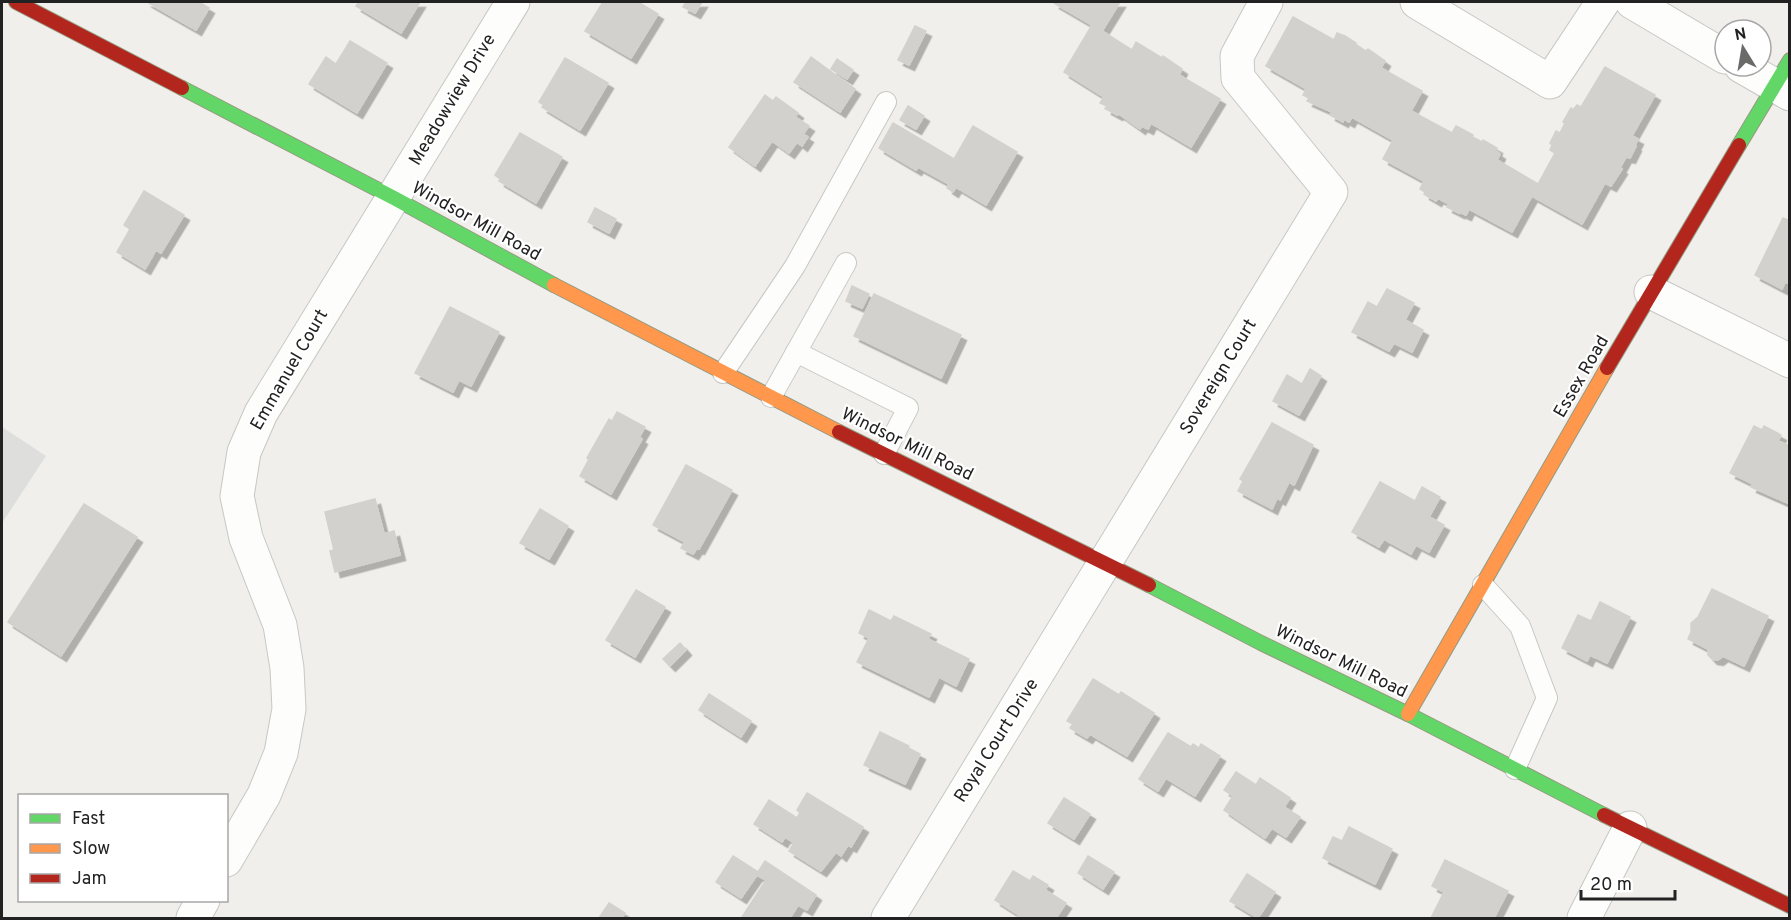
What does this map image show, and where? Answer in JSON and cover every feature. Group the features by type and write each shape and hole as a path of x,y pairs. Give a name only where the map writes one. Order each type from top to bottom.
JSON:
{"main road":[{"name":"Windsor Mill Road","path":"16,2 52,10 600,310 723,373 1790,906"},
{"name":"Essex Road","path":"1408,714 1651,292 1785,80"}],"street":[{"name":"Meadowview Drive","path":"394,198 513,2"},
{"name":"Sovereign Court","path":"1106,563 1331,192 1238,78 1238,56 1266,2"},
{"path":"1416,2 1550,81 1603,2"},
{"path":"1632,2 1713,50"},
{"name":"Emmanuel Court","path":"228,857 264,795 280,753 289,709 287,668 280,625 246,538 237,496 244,452 261,413 394,198"},
{"path":"1651,292 1790,361"},
{"name":"Royal Court Drive","path":"888,918 1106,563"},
{"path":"1584,918 1630,828"},
{"path":"193,918 202,902"}],"lane":[{"path":"723,373 795,266 886,102"},
{"path":"771,397 846,263"},
{"path":"796,352 908,408 884,454"},
{"path":"1483,585 1520,626 1547,698 1515,769"}],"shaded area":[{"path":"2,427 46,456 2,523"}],"building":[{"path":"147,2 199,2 209,8 196,30"},
{"path":"359,2 420,2 401,33 356,6"},
{"path":"603,2 638,2 658,14 631,58 585,31"},
{"path":"686,2 702,2 695,13 683,7"},
{"path":"1055,2 1120,2 1102,31 1132,50 1136,42 1162,58 1163,56 1182,69 1179,75 1220,99 1191,147 1151,123 1148,129 1142,126 1140,129 1119,114 1106,109 1107,106 1100,103 1104,97 1064,72 1092,25"},
{"path":"1293,17 1334,40 1337,33 1366,51 1368,49 1385,61 1381,68 1422,91 1411,111 1452,133 1456,126 1473,135 1472,137 1497,148 1496,151 1500,154 1497,160 1538,184 1555,153 1550,150 1552,145 1550,143 1556,131 1560,133 1571,108 1573,110 1577,105 1581,107 1605,67 1655,95 1632,136 1638,139 1630,158 1626,157 1620,168 1622,169 1611,186 1605,183 1582,224 1532,196 1512,232 1469,209 1466,215 1459,213 1447,207 1449,204 1438,198 1436,201 1424,194 1425,192 1420,189 1424,181 1383,159 1393,140 1352,117 1349,122 1344,119 1343,122 1330,115 1332,112 1307,101 1309,98 1303,95 1305,88 1266,66"},
{"path":"915,26 926,31 909,65 898,60"},
{"path":"350,41 387,63 357,113 309,84 326,57 336,64"},
{"path":"811,57 855,89 840,112 794,82"},
{"path":"565,58 608,83 580,130 542,107 544,105 539,102"},
{"path":"837,59 853,70 847,79 831,69"},
{"path":"765,95 773,101 776,97 798,113 795,117 809,126 803,134 808,137 802,146 797,142 789,153 772,141 755,166 729,147"},
{"path":"908,106 924,116 916,129 900,120"},
{"path":"893,123 954,159 973,126 1017,152 986,205 956,187 953,192 947,188 949,184 918,167 916,170 879,148"},
{"path":"520,133 562,157 536,203 499,181 500,179 495,175"},
{"path":"144,191 184,215 161,253 156,250 145,269 117,252 130,229 124,225"},
{"path":"595,208 616,219 609,233 588,222"},
{"path":"1783,218 1790,221 1790,284 1785,282 1782,289 1755,275"},
{"path":"852,286 869,294 862,308 846,301"},
{"path":"1387,289 1414,303 1405,320 1423,330 1412,352 1394,343 1389,351 1352,332 1368,302 1377,307"},
{"path":"874,294 961,335 941,378 854,336"},
{"path":"450,307 499,332 471,386 459,380 453,392 415,373"},
{"path":"1310,369 1321,376 1299,415 1273,401 1287,375 1302,384"},
{"path":"617,412 645,427 639,437 642,439 611,494 580,476 589,459 587,458 609,419 612,421"},
{"path":"1272,423 1313,445 1294,485 1289,482 1280,500 1277,498 1272,509 1238,491 1243,481 1240,479"},
{"path":"1754,426 1762,430 1764,426 1781,435 1778,441 1790,446 1790,504 1751,487 1753,484 1730,473"},
{"path":"686,465 732,490 699,549 697,548 693,554 681,548 685,542 653,525"},
{"path":"1380,482 1415,501 1422,487 1440,497 1429,517 1444,525 1429,552 1416,545 1411,554 1384,539 1379,547 1352,532"},
{"path":"375,499 384,534 394,531 400,555 335,572 330,551 334,550 325,512"},
{"path":"84,504 137,537 61,656 8,622"},
{"path":"540,509 568,526 549,559 520,543"},
{"path":"1712,589 1768,616 1744,666 1723,656 1718,660 1712,659 1708,655 1708,649 1688,639 1691,623 1698,617"},
{"path":"636,590 665,607 635,657 606,640"},
{"path":"1600,602 1630,617 1607,663 1590,655 1587,661 1562,648 1578,615 1591,621"},
{"path":"869,610 891,621 894,616 931,634 928,639 969,659 956,686 939,677 929,697 857,662 869,638 859,633"},
{"path":"680,643 686,650 670,666 663,659"},
{"path":"1093,679 1119,695 1121,692 1154,713 1127,756 1090,734 1087,738 1070,728 1073,724 1067,721"},
{"path":"709,694 751,721 741,737 699,710"},
{"path":"880,732 920,754 905,784 864,765"},
{"path":"1168,733 1191,747 1193,744 1199,748 1201,744 1220,756 1195,796 1166,778 1158,791 1139,779"},
{"path":"1236,772 1256,785 1260,778 1290,798 1284,807 1300,817 1286,837 1272,828 1265,838 1224,810 1233,796 1224,790"},
{"path":"807,793 863,827 851,847 848,845 841,856 836,852 821,871 789,851 794,843 785,837 782,842 754,824 769,800 797,818 800,813 797,810"},
{"path":"1064,798 1090,814 1074,839 1048,823"},
{"path":"1349,827 1392,849 1375,884 1323,858 1333,837 1342,841"},
{"path":"733,856 758,872 765,861 816,895 807,910 798,905 790,918 744,918 742,917 766,880 757,875 741,898 716,882"},
{"path":"1088,856 1114,872 1103,889 1078,873"},
{"path":"1445,860 1508,891 1494,918 1431,918 1444,892 1432,886"},
{"path":"1013,871 1030,881 1033,876 1048,885 1045,890 1066,903 1056,918 1017,918 1019,915 995,900"},
{"path":"1247,874 1275,892 1258,918 1230,901"},
{"path":"609,903 625,913 622,918 599,918"}],"traffic: fast":[{"path":"1739,145 1790,60"},
{"path":"182,88 394,198 554,285"},
{"path":"1149,585 1604,815"}],"traffic: slow":[{"path":"554,285 839,432"},
{"path":"1408,714 1607,368"}],"traffic: jam":[{"path":"16,2 182,88"},
{"path":"1607,368 1739,145"},
{"path":"839,432 1149,585"},
{"path":"1604,815 1790,906"}]}
